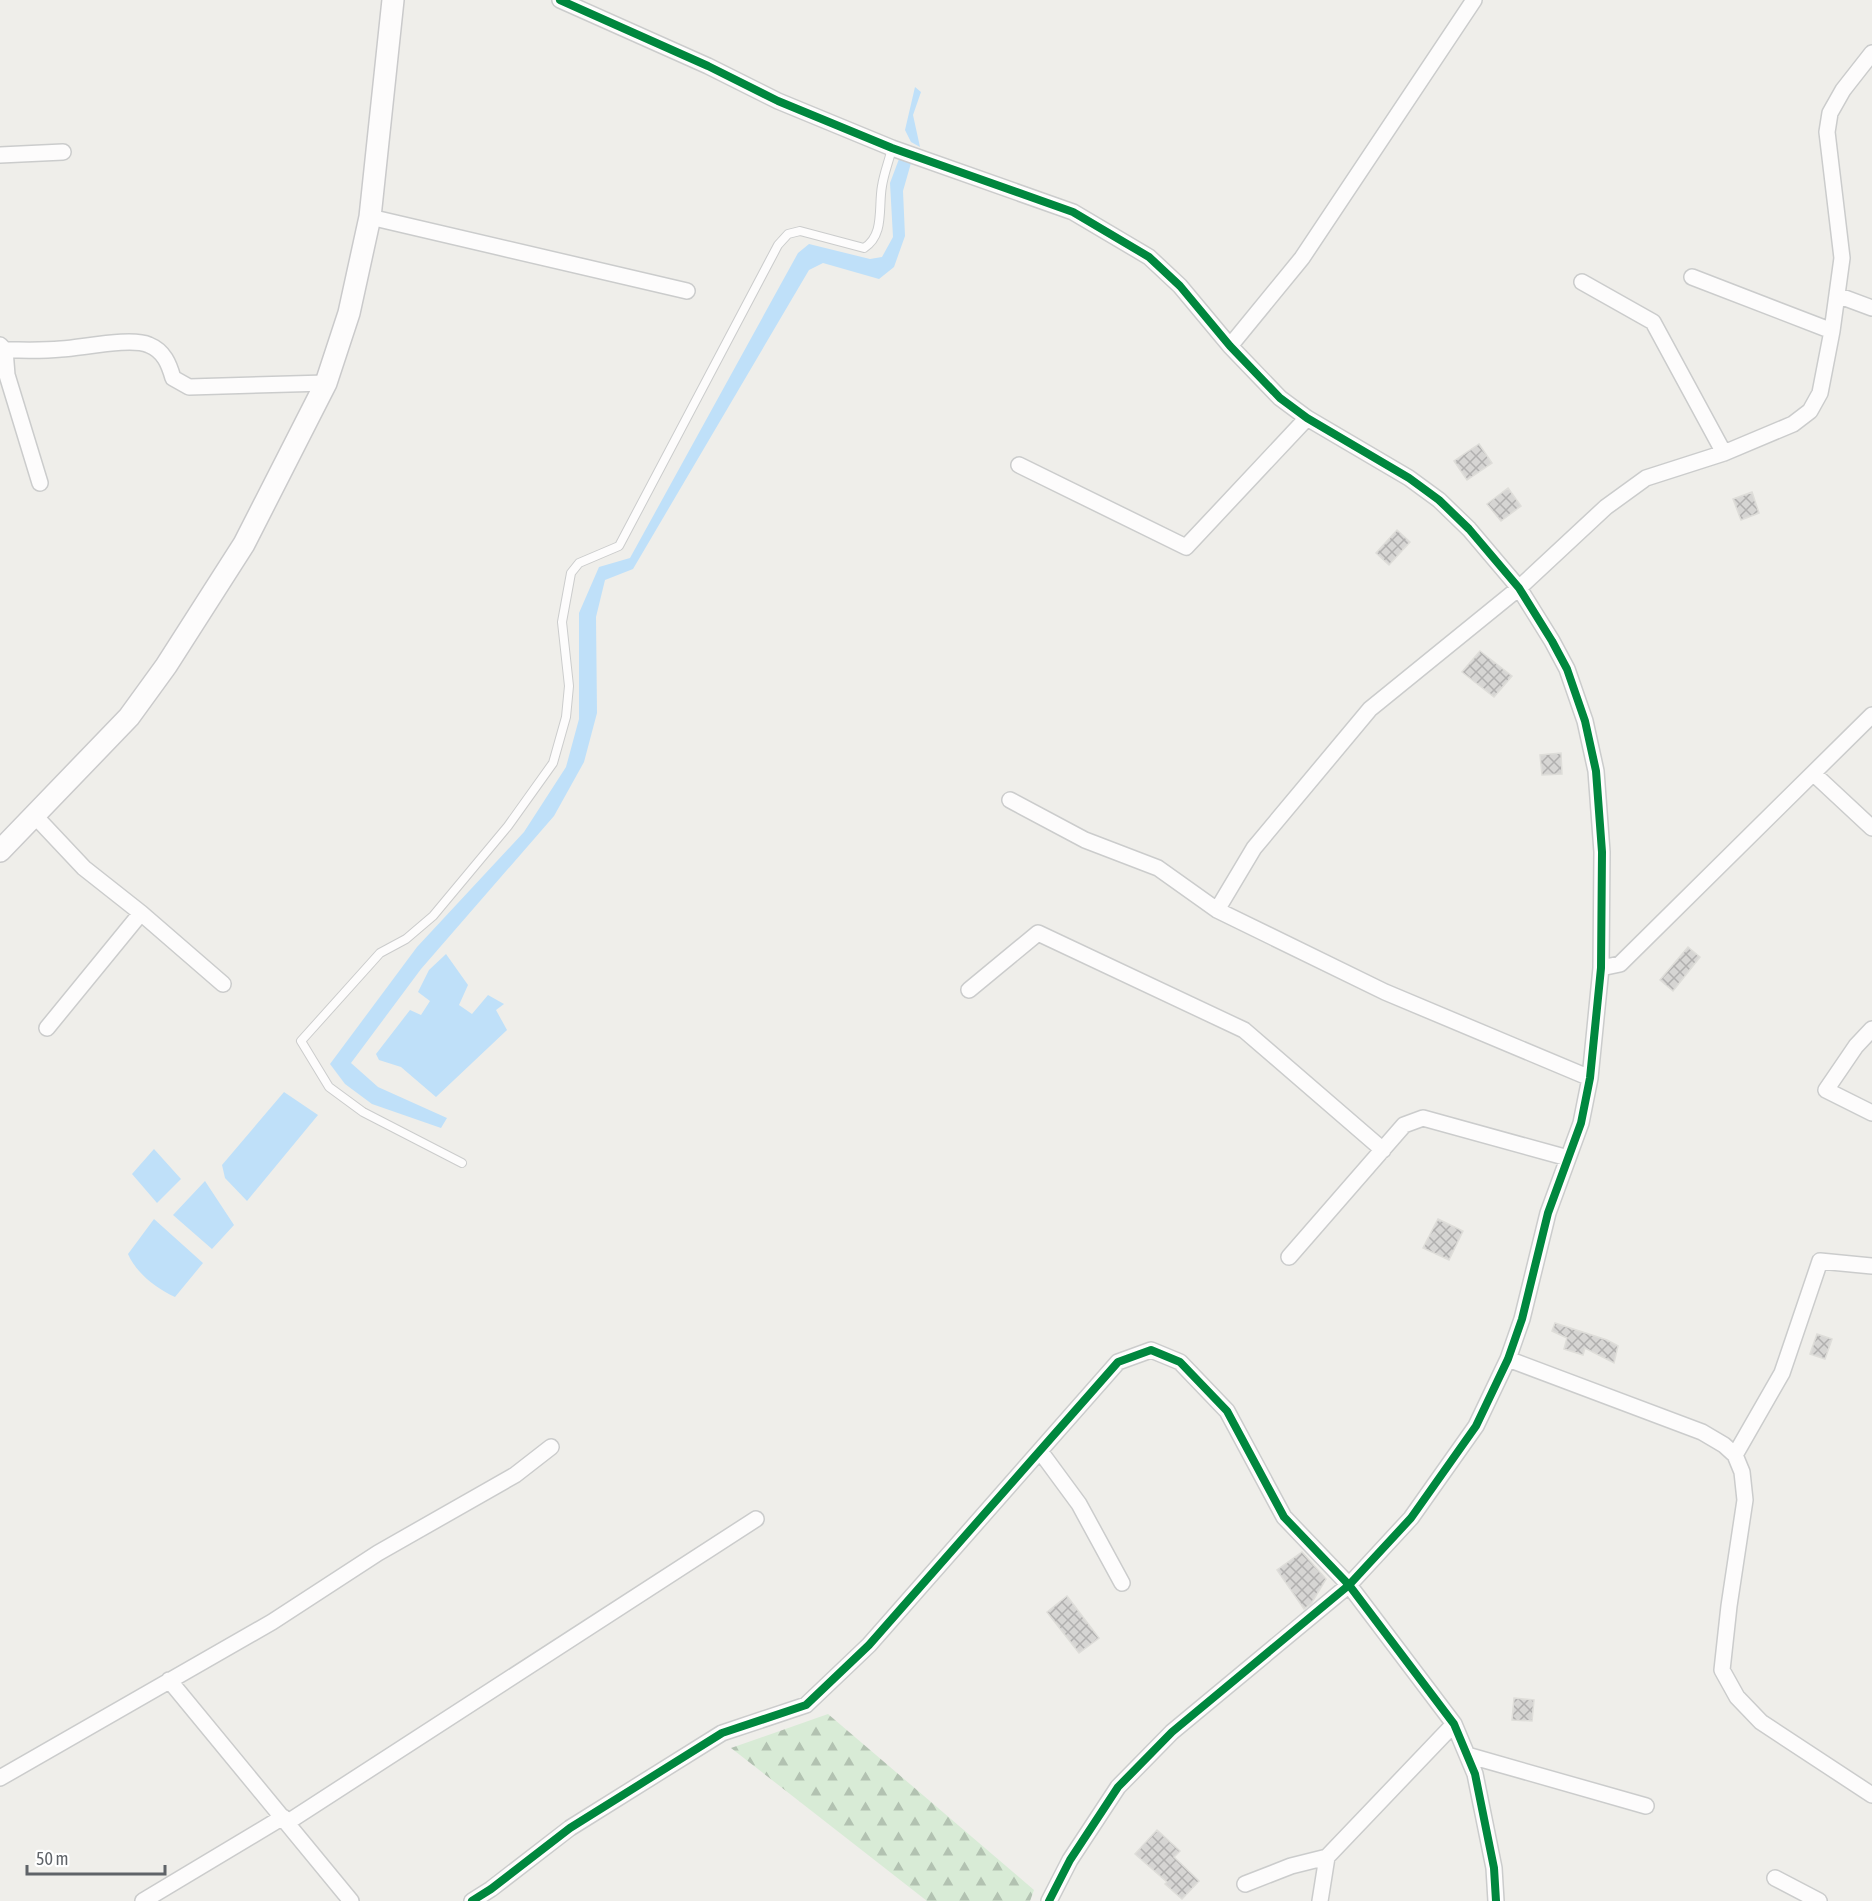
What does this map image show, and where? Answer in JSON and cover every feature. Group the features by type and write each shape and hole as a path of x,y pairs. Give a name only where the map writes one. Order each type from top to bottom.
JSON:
{"main road":[{"path":"0,851 129,717 171,658 244,544 326,383 349,313 370,217 393,0"}],"street":[{"path":"560,0 708,66 778,101 892,148 1073,212 1149,256 1180,286 1230,346 1280,398 1353,446 1381,460 1439,500 1469,529 1519,588 1567,669 1585,721 1596,771 1602,852 1601,968 1590,1078 1581,1123 1548,1213 1522,1319 1508,1359 1476,1426 1411,1518 1349,1585 1172,1732 1118,1787 1070,1860 1049,1901"},
{"path":"1230,346 1302,258 1474,0"},
{"path":"1217,910 1254,848 1370,709 1519,588 1606,507 1646,478 1724,453 1793,424 1810,411 1820,393 1832,331 1842,258 1827,132 1830,113 1843,90 1872,53"},
{"path":"0,155 63,152"},
{"path":"370,217 687,291"},
{"path":"1692,277 1832,331"},
{"path":"1582,282 1653,322 1724,453"},
{"path":"1837,294 1872,308"},
{"path":"40,483 7,375 2,347 58,350 128,342 149,344 161,352 168,362 173,378 189,387 326,383"},
{"path":"1019,465 1186,547 1308,418"},
{"path":"1601,968 1620,964 1872,715"},
{"path":"1814,774 1872,828"},
{"path":"1010,800 1085,840 1158,868 1217,910 1385,992 1590,1078"},
{"path":"35,816 84,868 223,984"},
{"path":"47,1028 141,914"},
{"path":"969,990 1038,933 1244,1030 1383,1150"},
{"path":"1872,1029 1856,1046 1826,1090 1872,1113"},
{"path":"1289,1257 1404,1125 1423,1118 1568,1158"},
{"path":"1735,1455 1782,1373 1820,1260 1872,1266"},
{"path":"472,1901 491,1889 570,1827 722,1733 806,1705 869,1645 1118,1362 1151,1350 1180,1362 1227,1411 1284,1517 1349,1585 1454,1724 1475,1774 1494,1868 1496,1901"},
{"path":"1508,1359 1702,1432 1724,1445 1735,1455 1742,1472 1745,1500 1722,1670 1737,1697 1761,1722 1872,1795"},
{"path":"0,1778 272,1622 378,1553 515,1474 551,1447"},
{"path":"1040,1451 1079,1504 1122,1583"},
{"path":"143,1901 286,1820 756,1519"},
{"path":"169,1680 351,1901"},
{"path":"1245,1884 1291,1866 1327,1857 1454,1724"},
{"path":"1467,1755 1646,1806"},
{"path":"1320,1901 1327,1857"},
{"path":"1775,1878 1819,1901"}],"lane":[{"path":"462,1162 363,1112 329,1087 301,1041 380,952 406,939 433,916 508,826 553,763 566,717 569,686 562,622 571,573 579,563 619,546 778,245 788,234 800,231 864,248 871,243 878,230 882,185 892,148"}],"green space":[{"path":"828,1714 1034,1890 1030,1901 927,1901 731,1748"}],"water":[{"path":"915,87 921,92 913,115 920,147 911,142 905,130"},
{"path":"899,159 911,163 903,191 905,236 894,267 879,279 823,263 809,270 633,569 605,580 596,617 597,713 584,762 554,816 421,969 351,1063 378,1087 447,1118 441,1128 372,1104 345,1084 330,1064 417,947 524,832 566,767 579,719 579,613 599,567 630,558 798,253 809,244 870,259 882,257 893,237 890,183"},
{"path":"446,954 468,985 459,1005 472,1014 488,995 504,1004 496,1010 507,1030 436,1097 401,1067 379,1060 376,1054 410,1010 421,1015 430,1001 418,992 429,970"},
{"path":"284,1092 318,1115 247,1201 225,1178 222,1165"},
{"path":"154,1149 181,1179 157,1203 132,1174"},
{"path":"205,1181 234,1225 212,1249 173,1215"},
{"path":"154,1219 203,1263 175,1297 148,1280 136,1268 128,1254"}],"building":[{"path":"1479,444 1492,463 1467,480 1454,461"},
{"path":"1508,488 1521,506 1501,521 1487,504"},
{"path":"1752,492 1759,513 1741,520 1733,499"},
{"path":"1397,530 1410,542 1389,565 1376,553"},
{"path":"1480,651 1512,676 1494,697 1462,672"},
{"path":"1561,753 1562,774 1542,775 1540,755"},
{"path":"1688,947 1700,957 1673,991 1660,980"},
{"path":"1438,1219 1463,1231 1449,1260 1423,1248"},
{"path":"1555,1323 1607,1340 1618,1346 1614,1363 1585,1348 1583,1355 1564,1349 1567,1338 1552,1331"},
{"path":"1817,1334 1832,1339 1825,1359 1810,1354"},
{"path":"1302,1552 1326,1579 1311,1604 1304,1609 1277,1570"},
{"path":"1067,1596 1099,1638 1079,1653 1047,1612"},
{"path":"1514,1698 1534,1700 1532,1721 1512,1720"},
{"path":"1157,1830 1180,1851 1174,1857 1199,1881 1182,1899 1165,1884 1167,1882 1135,1854"}],"cycle path":[{"path":"560,0 708,66 778,101 892,148 1073,212 1149,257 1180,286 1230,346 1280,398 1307,418 1409,478 1439,500 1469,529 1519,588 1552,641 1567,669 1585,721 1596,771 1602,852 1601,968 1590,1078 1581,1123 1548,1213 1522,1319 1508,1359 1476,1426 1411,1518 1349,1585 1172,1732 1118,1787 1070,1860 1049,1901"},
{"path":"472,1901 570,1828 722,1733 806,1705 869,1645 1118,1362 1151,1350 1180,1362 1227,1411 1284,1517 1349,1585 1454,1724 1475,1774 1494,1868 1496,1901"}]}
